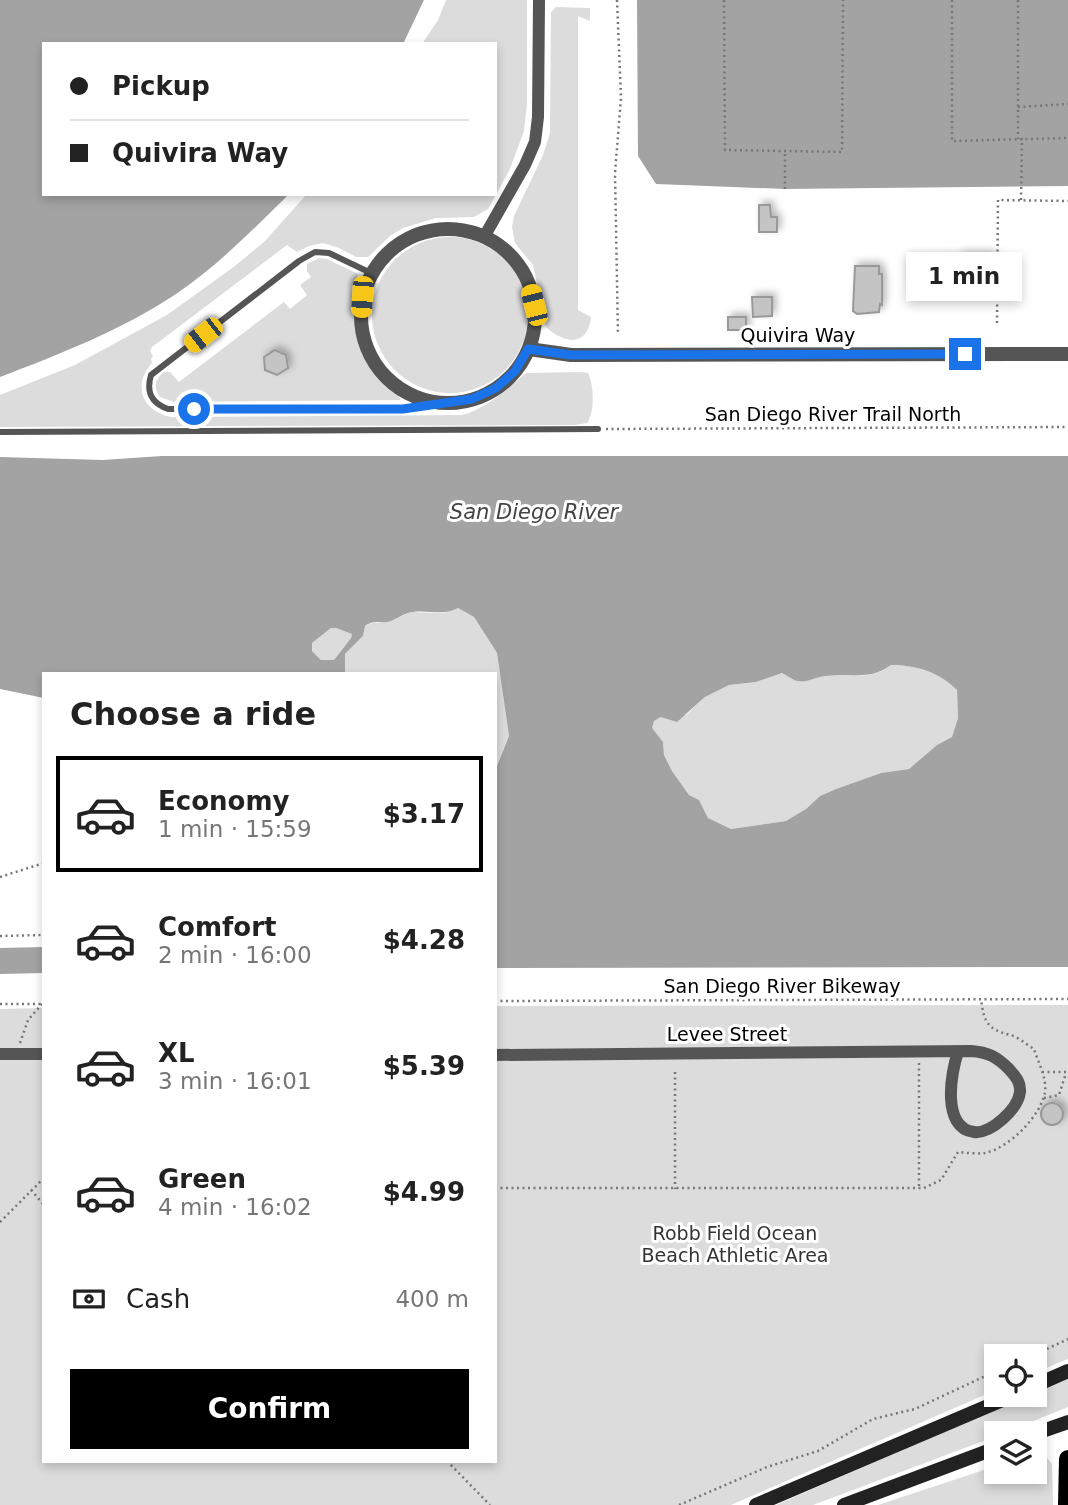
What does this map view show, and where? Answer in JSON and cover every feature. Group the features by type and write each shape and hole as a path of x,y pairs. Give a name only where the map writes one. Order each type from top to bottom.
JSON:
{"main road":[{"path":"1047,1380 1068,1371"},
{"path":"756,1505 985,1407"},
{"path":"1047,1429 1068,1422"},
{"path":"844,1505 984,1452"},
{"path":"1067,1505 1068,1459"}],"street":[{"path":"484,237 535,142 538,117 539,0"},
{"path":"459,229 484,237 503,248 518,264 529,284 534,305 534,327 528,349 515,371 496,388 472,399 446,403 409,393 379,370 366,347 360,323 362,297 371,273 387,253 408,238 433,230 459,229"},
{"name":"Quivira Way","path":"528,349 571,355 1068,354"},
{"name":"Levee Street","path":"497,1055 919,1052 958,1052 988,1052 1002,1062 1019,1081 1020,1093 1009,1112 991,1128 976,1133 958,1124 952,1106 952,1071 958,1052"},
{"path":"0,1054 42,1054"}],"lane":[{"path":"371,273 329,253 315,252 299,261 151,375 148,386 150,395 156,405 167,409 403,409 446,403"},
{"path":"0,432 598,429"}],"path":[{"path":"617,0 621,98 615,173 618,335"},
{"path":"724,0 725,150 842,152 843,0"},
{"path":"952,0 952,141 1068,138"},
{"path":"1018,0 1021,200"},
{"path":"1018,107 1068,104"},
{"path":"785,151 785,189"},
{"path":"997,323 998,200 1068,201"},
{"name":"San Diego River Trail North","path":"598,429 1068,427"},
{"path":"0,877 42,864"},
{"path":"0,936 42,935"},
{"path":"497,1188 924,1188 942,1180 958,1152 985,1153 1005,1143 1031,1122 1043,1098 1045,1090 1042,1072 1034,1049 1011,1035 1001,1035 987,1023 983,1017 981,999"},
{"name":"San Diego River Bikeway","path":"497,1000 1068,999"},
{"path":"0,1003 42,1004"},
{"path":"20,1054 24,1028 42,1005"},
{"path":"919,1052 919,1187"},
{"path":"675,1072 676,1189"},
{"path":"1042,1072 1067,1072 1059,1095 1043,1098"},
{"path":"0,1222 42,1180"},
{"path":"31,1191 42,1203"},
{"path":"1047,1349 1068,1339"},
{"path":"679,1505 766,1467 818,1451 873,1419 915,1409 984,1377"},
{"path":"449,1463 490,1505"}],"green space":[{"path":"446,0 527,0 527,104 524,131 510,169 497,193 497,42 423,42 438,20"},
{"path":"556,7 590,8 590,21 578,16 578,310 591,317 585,334 574,340 560,337 546,327 533,265 515,243 512,227 514,216 543,155 550,133 551,12"},
{"path":"305,196 495,196 488,209 474,217 436,218 403,228 390,236 368,257 356,257 323,243 297,252 287,245 152,347 152,363 142,380 142,388 143,396 153,409 171,417 462,415 488,403 526,373 581,372 588,373 590,378 590,418 587,423 575,425 0,427 0,395 75,365 167,315 265,241"},
{"path":"450,237 480,243 505,260 522,285 528,315 522,345 505,370 480,387 450,393 420,387 395,370 378,345 372,315 378,285 395,260 420,243"},
{"path":"319,258 327,259 358,274 354,310 360,347 371,369 401,400 174,402 160,397 156,384 164,372 170,372 179,382 284,302 290,309 307,295 300,285 311,277 307,264"},
{"path":"458,608 474,617 497,653 509,736 497,766 497,672 345,672 345,654 363,636 365,626 390,621 413,612 442,613"},
{"path":"331,628 352,634 351,638 334,660 321,660 312,651 312,643"},
{"path":"891,665 927,671 943,678 957,690 958,718 952,737 937,745 909,769 881,773 836,789 820,796 787,821 731,829 708,818 699,800 689,795 672,771 664,755 663,742 651,728 654,721 661,717 686,715 705,697 729,685 756,682 782,673 793,680 801,681 825,676 860,676 876,673"},
{"name":"Robb Field Ocean Beach Athletic Area","path":"1068,1005 1068,1359 1047,1368 1047,1344 984,1344 984,1395 731,1505 0,1505 0,1009 42,1008 42,1463 497,1463 497,1006"},
{"path":"1068,1378 1068,1407 1034,1421 984,1421 984,1441 813,1505 776,1505 1002,1407 1047,1407 1047,1387"},
{"path":"1047,1458 1052,1464 1053,1505 878,1505 984,1470 984,1484 1047,1484"}],"water":[{"path":"0,0 424,0 404,42 42,42 42,196 287,196 220,260 176,294 112,330 0,377"},
{"path":"637,0 1068,0 1068,186 785,189 656,184 638,156"},
{"name":"San Diego River","path":"162,456 1068,456 1068,967 497,968 497,766 509,736 497,653 474,617 458,608 446,612 414,612 390,621 368,624 363,636 345,654 345,672 42,672 42,698 0,689 0,457 103,460","holes":["331,628 352,634 351,638 334,660 321,660 312,651 312,643","891,665 909,666 943,678 957,690 958,718 952,737 937,745 909,769 881,773 836,789 820,796 806,809 786,821 731,829 708,818 699,800 689,795 672,771 664,755 663,742 652,728 654,721 661,717 677,722 705,697 729,685 756,682 782,673 793,680 808,681 825,676 867,675"]},
{"path":"42,947 42,973 0,974 0,948"}],"building":[{"path":"759,205 770,205 771,217 777,217 777,232 759,232"},
{"path":"960,255 992,255 992,299 916,299 916,295 908,295 907,259 960,258"},
{"path":"855,266 879,266 879,274 882,274 882,305 880,304 879,312 857,314 853,311"},
{"path":"752,297 772,297 772,316 753,317"},
{"path":"728,317 746,317 746,330 728,330"},
{"path":"275,350 286,355 288,368 277,375 265,370 264,357"},
{"path":"1052,1103 1060,1106 1063,1114 1060,1122 1052,1125 1044,1122 1041,1114 1044,1106"}],"route":[{"path":"194,409 403,409 472,399 496,388 515,371 528,349 571,355 965,354"}]}
